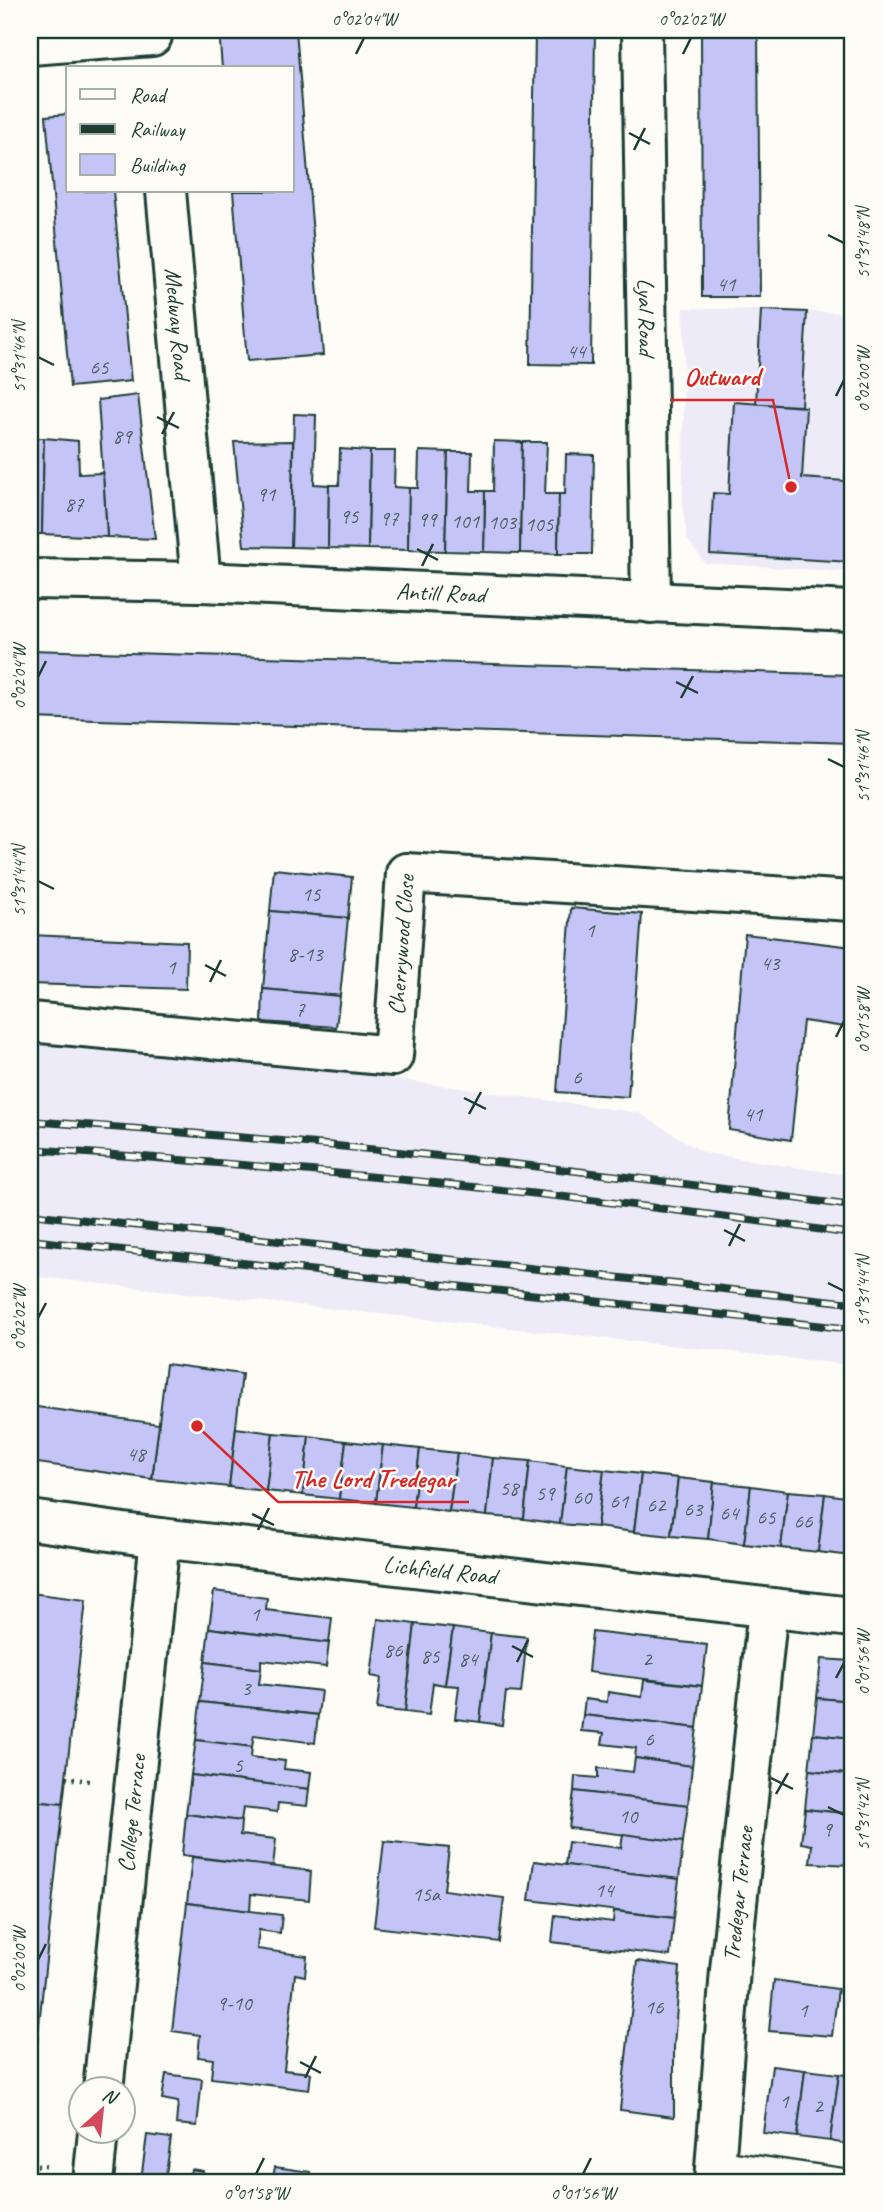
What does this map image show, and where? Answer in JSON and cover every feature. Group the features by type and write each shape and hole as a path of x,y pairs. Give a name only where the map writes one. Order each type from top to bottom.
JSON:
{"street":[{"name":"Lyal Road","path":"642,30 651,603"},
{"path":"30,45 153,45"},
{"name":"Medway Road","path":"166,192 201,582"},
{"name":"Antill Road","path":"30,579 201,582 852,611"},
{"name":"Cherrywood Close","path":"30,1022 393,1056 406,873 852,901"},
{"name":"Lichfield Road","path":"30,1520 160,1538 852,1617"},
{"name":"College Terrace","path":"104,2076 160,1538"},
{"name":"Tredegar Terrace","path":"715,2172 730,1970 768,1608"},
{"path":"93,2182 97,2146"}],"lane":[{"path":"715,2172 852,2182"}],"shaded area":[{"path":"684,308 852,313 852,572 705,563 687,539 683,509"},
{"path":"30,1040 291,1065 639,1113 704,1153 852,1176 852,1365 30,1276"}],"building":[{"path":"219,30 296,30 323,355 247,361 233,192 294,192 294,66 222,66"},
{"path":"535,30 595,30 591,365 530,364"},
{"path":"701,30 758,30 760,297 702,297"},
{"path":"66,114 66,192 113,192 131,381 70,387 46,116"},
{"path":"761,310 807,312 801,406 756,404"},
{"path":"138,395 155,539 107,537 98,400"},
{"path":"734,402 806,407 802,478 845,481 846,460 852,460 852,562 710,554 713,493 729,494"},
{"path":"294,414 316,415 314,484 329,485 328,548 291,547"},
{"path":"30,438 44,438 42,534 30,534"},
{"path":"44,438 78,441 79,474 103,473 107,537 42,534"},
{"path":"293,441 291,547 244,546 234,442"},
{"path":"494,441 522,442 520,553 484,552 485,491 493,491"},
{"path":"522,442 547,442 545,494 559,494 558,554 520,553"},
{"path":"340,449 370,451 368,549 328,548 329,485 339,485"},
{"path":"370,451 395,451 394,487 409,488 408,550 368,549"},
{"path":"419,451 448,452 445,551 408,550 409,488 418,488"},
{"path":"448,452 472,452 471,491 485,491 484,552 445,551"},
{"path":"566,454 594,455 592,554 558,554 559,494 565,494"},
{"path":"30,650 852,675 852,743 30,718"},
{"path":"274,869 352,877 348,918 270,911"},
{"path":"571,908 642,914 628,1097 557,1092"},
{"path":"270,911 348,918 340,996 263,989"},
{"path":"745,934 852,947 852,1028 803,1021 791,1140 729,1130"},
{"path":"30,935 187,942 186,989 30,984"},
{"path":"263,989 340,996 336,1027 262,1022"},
{"path":"166,1364 242,1374 229,1487 152,1479"},
{"path":"30,1406 159,1424 152,1479 30,1462"},
{"path":"236,1428 273,1433 266,1491 229,1487"},
{"path":"273,1433 309,1436 303,1495 266,1491"},
{"path":"309,1436 346,1441 339,1499 303,1495"},
{"path":"346,1441 383,1445 376,1503 339,1499"},
{"path":"383,1445 420,1449 413,1507 376,1503"},
{"path":"420,1449 457,1453 449,1512 413,1507"},
{"path":"457,1453 493,1458 487,1516 449,1512"},
{"path":"493,1458 530,1461 524,1519 487,1516"},
{"path":"530,1461 567,1466 560,1524 524,1519"},
{"path":"567,1466 604,1470 597,1527 560,1524"},
{"path":"604,1470 641,1474 634,1532 597,1527"},
{"path":"641,1474 678,1478 671,1536 634,1532"},
{"path":"678,1478 714,1482 708,1539 671,1536"},
{"path":"714,1482 751,1486 744,1544 708,1539"},
{"path":"751,1486 788,1491 781,1548 744,1544"},
{"path":"788,1491 825,1494 818,1552 781,1548"},
{"path":"825,1494 852,1498 852,1556 818,1552"},
{"path":"214,1591 267,1598 266,1610 332,1618 329,1643 209,1628"},
{"path":"30,1593 86,1600 63,1804 30,1801"},
{"path":"378,1619 415,1624 405,1712 377,1709 381,1678 371,1676"},
{"path":"415,1624 453,1628 445,1685 433,1683 429,1715 405,1712"},
{"path":"209,1628 329,1643 326,1667 261,1660 261,1669 205,1662"},
{"path":"453,1628 491,1633 480,1722 455,1719 459,1686 445,1685"},
{"path":"592,1632 707,1645 702,1686 588,1672"},
{"path":"491,1633 527,1637 521,1693 506,1692 502,1725 480,1722"},
{"path":"821,1659 852,1661 852,1701 817,1698"},
{"path":"205,1662 261,1669 259,1684 321,1691 318,1715 200,1702"},
{"path":"644,1680 702,1686 697,1728 583,1715 585,1699 607,1702 608,1692 642,1697"},
{"path":"817,1698 852,1701 852,1738 813,1734"},
{"path":"200,1702 318,1715 315,1743 254,1735 252,1747 196,1740"},
{"path":"583,1715 697,1728 692,1766 635,1758 636,1748 602,1744 604,1733 581,1731"},
{"path":"813,1734 852,1738 852,1775 809,1770"},
{"path":"196,1740 252,1747 251,1757 285,1761 284,1769 311,1772 309,1789 191,1775"},
{"path":"635,1758 692,1766 688,1805 574,1791 575,1776 598,1778 598,1768 633,1772"},
{"path":"809,1770 852,1775 852,1814 805,1809"},
{"path":"191,1775 309,1789 307,1806 278,1803 277,1812 243,1808 241,1821 186,1814"},
{"path":"574,1791 688,1805 683,1842 569,1828"},
{"path":"30,1801 63,1804 30,2107"},
{"path":"805,1809 852,1814 852,1865 810,1863 812,1845 801,1843"},
{"path":"186,1814 241,1821 240,1835 276,1839 273,1867 182,1855"},
{"path":"623,1834 683,1842 679,1879 565,1865 568,1842 621,1848"},
{"path":"384,1841 449,1848 444,1890 504,1898 499,1942 374,1927"},
{"path":"192,1857 311,1871 309,1900 251,1894 250,1911 187,1903"},
{"path":"534,1861 679,1879 674,1918 529,1900"},
{"path":"187,1903 282,1915 280,1933 259,1930 257,1949 307,1956 305,1976 295,1974 284,2070 311,2073 309,2090 211,2078 213,2059 198,2057 200,2035 172,2031"},
{"path":"614,1911 674,1918 670,1956 552,1942 555,1915 613,1922"},
{"path":"637,1961 680,1967 674,2047 674,2117 620,2110"},
{"path":"774,1980 838,1989 832,2036 769,2031"},
{"path":"772,2066 805,2070 797,2137 763,2133"},
{"path":"805,2070 839,2074 830,2141 797,2137"},
{"path":"166,2074 202,2079 197,2126 176,2124 178,2102 162,2099"},
{"path":"839,2074 852,2076 852,2145 830,2141"},
{"path":"147,2135 171,2138 165,2182 131,2182 132,2179 141,2180"},
{"path":"275,2167 311,2172 309,2182 272,2182"},
{"path":"191,2169 203,2171 201,2181 210,2182 189,2182"}],"railway":[{"path":"30,1121 442,1156 852,1206"},
{"path":"30,1149 236,1164 442,1184 852,1234"},
{"path":"30,1214 852,1303"},
{"path":"30,1240 852,1329"}],"place":[{"name":"Outward","path":"791,487"},
{"name":"The Lord Tredegar","path":"197,1426"}]}
